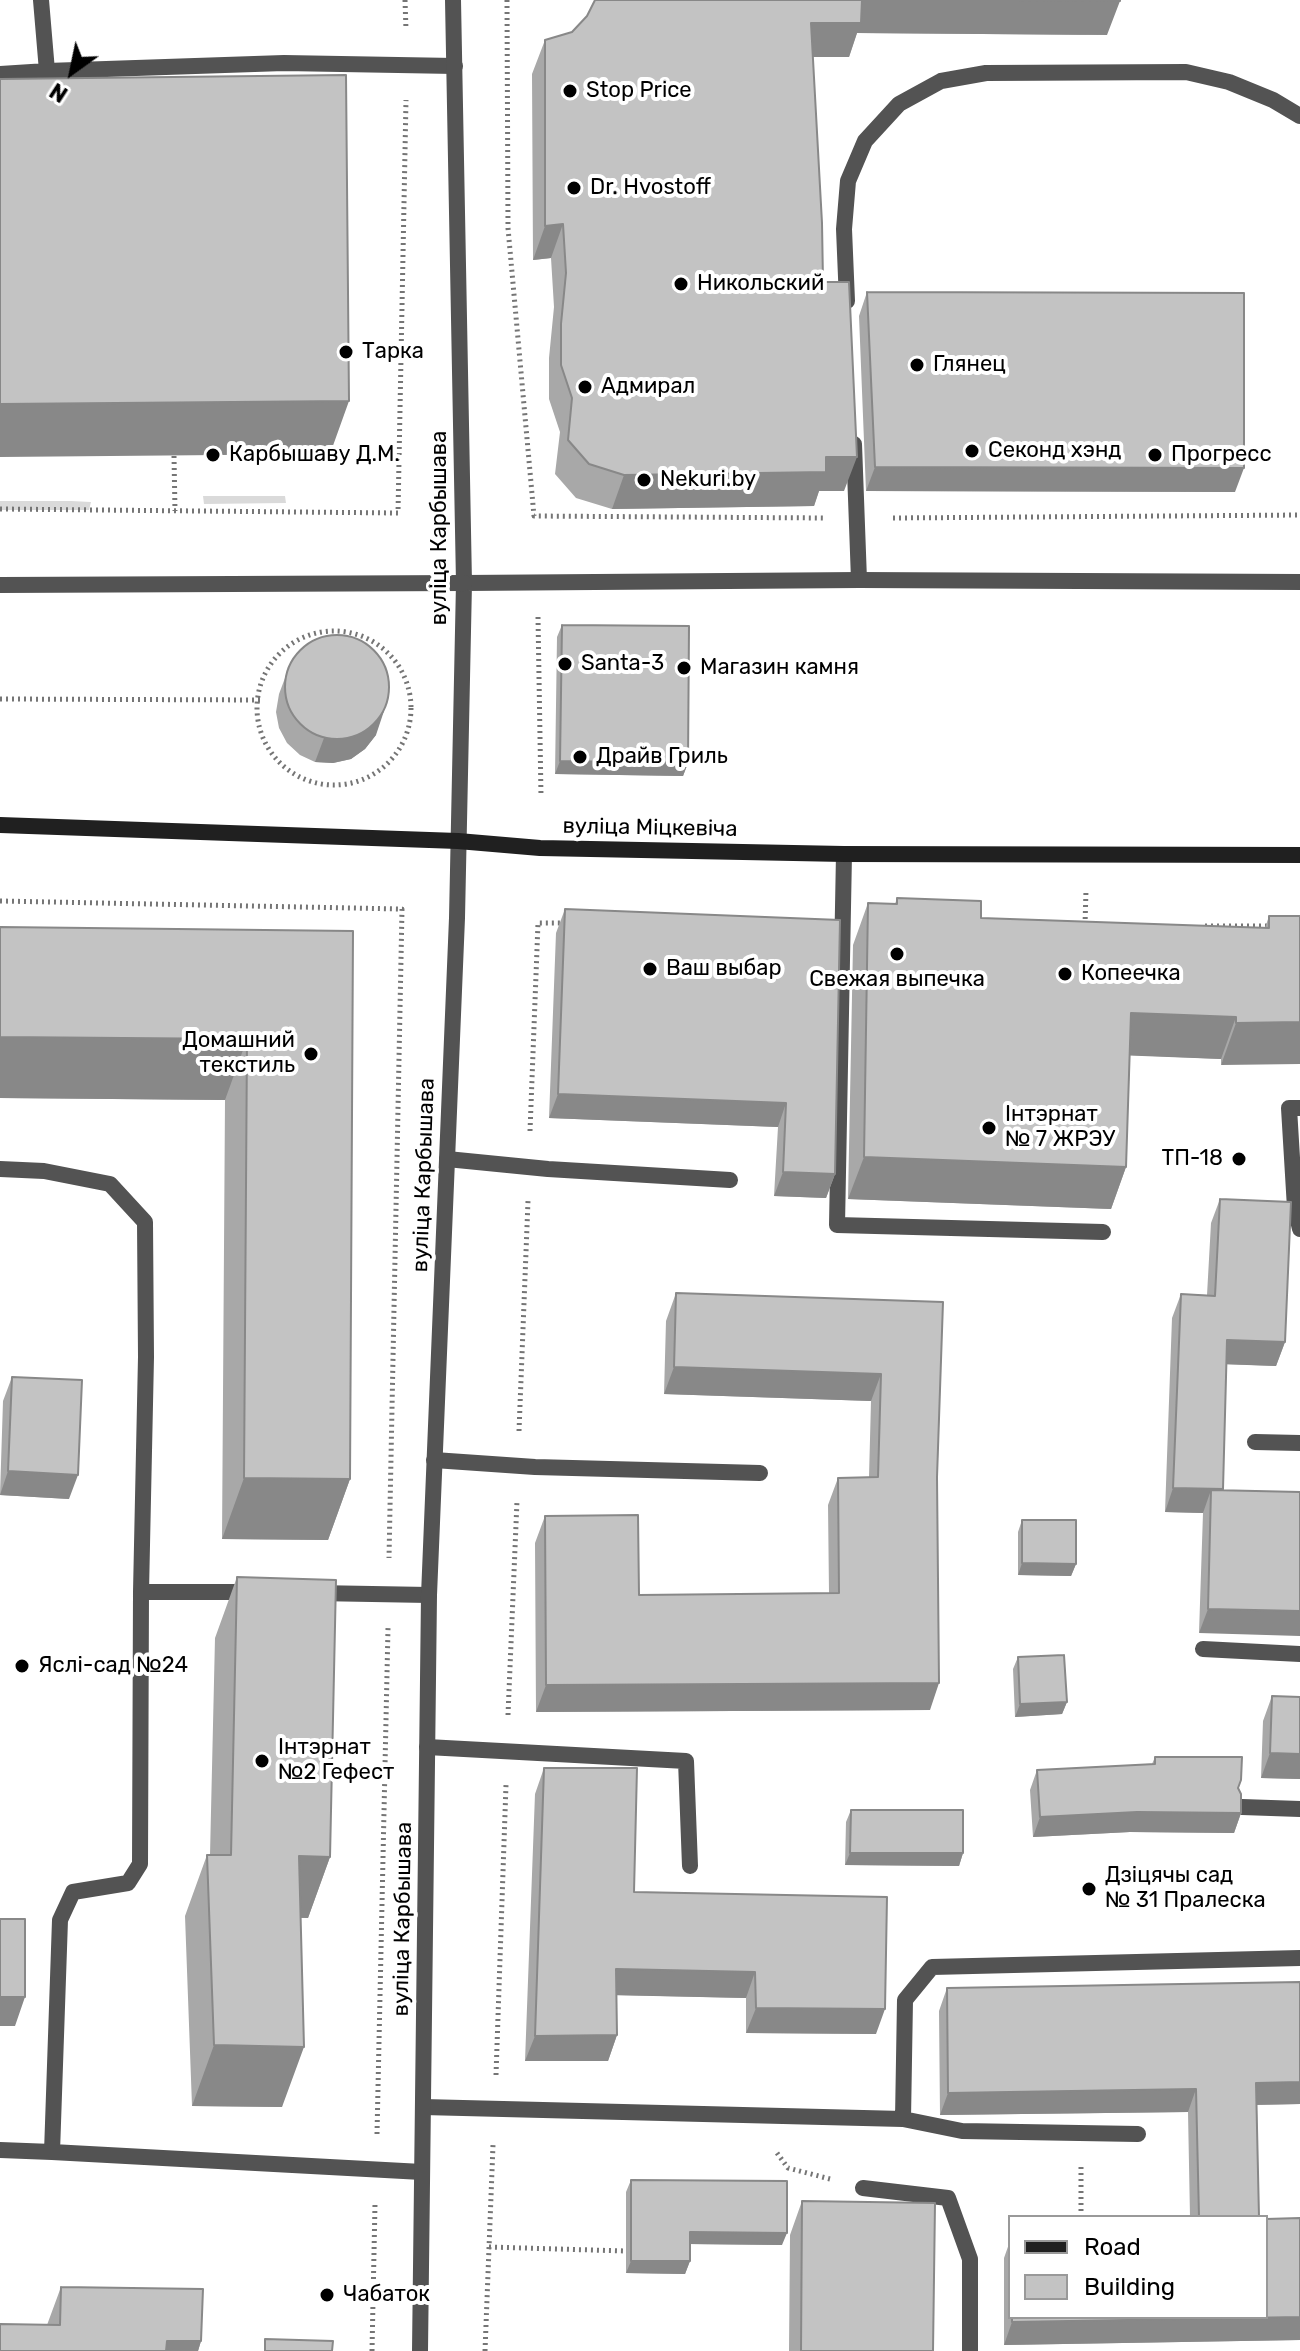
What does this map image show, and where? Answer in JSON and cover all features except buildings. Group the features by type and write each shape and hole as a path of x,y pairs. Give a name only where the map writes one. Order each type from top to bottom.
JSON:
{"main road":[{"name":"вуліца Міцкевіча","path":"0,825 458,841 540,848 844,854 1300,855"}],"street":[{"path":"41,0 47,71"},
{"name":"вуліца Карбышава","path":"420,2351 429,1595 458,841 464,583 453,0"},
{"path":"0,74 284,63 455,66"},
{"path":"848,320 844,229 848,181 865,141 899,104 941,81 986,73 1186,72 1229,82 1273,100 1300,116"},
{"path":"853,427 859,580"},
{"path":"0,585 859,580 1300,582"},
{"path":"844,854 837,1225 1103,1232"},
{"path":"1300,1108 1289,1108 1295,1208 1300,1229"},
{"path":"447,1159 730,1180"},
{"path":"0,1169 44,1171 110,1184 145,1222 140,1864 128,1883 73,1892 60,1920 52,2152"},
{"path":"1255,1442 1300,1443"},
{"path":"434,1460 518,1466 760,1473"},
{"path":"141,1592 265,1592"},
{"path":"296,1593 429,1595"},
{"path":"1203,1649 1300,1654"},
{"path":"427,1747 686,1761 690,1866"},
{"path":"1242,1807 1300,1809"},
{"path":"903,2119 905,2000 932,1967 1300,1958"},
{"path":"423,2107 903,2119 962,2131 1138,2134"},
{"path":"0,2150 422,2172"},
{"path":"863,2188 948,2198 970,2259 970,2351"}],"path":[{"path":"0,509 398,513 407,65 405,0"},
{"path":"507,0 508,228 534,516 857,518 1300,515"},
{"path":"174,456 175,511"},
{"path":"538,612 541,796"},
{"path":"345,631 369,639 389,653 404,674 411,698 412,721 401,748 385,767 362,781 336,786 310,782 286,770 269,750 258,726 261,700 263,676 277,655 297,640 320,632 345,631"},
{"path":"0,699 261,700"},
{"path":"0,901 402,909"},
{"path":"485,2351 538,923 569,923"},
{"path":"1071,925 1085,925"},
{"path":"1193,926 1285,926"},
{"path":"751,2116 788,2168 863,2188"},
{"path":"1081,2215 1082,2133"},
{"path":"489,2247 626,2251"}],"shaded area":[{"path":"203,496 285,496 286,503 204,504"},
{"path":"0,501 91,502 89,510 0,510"}],"place":[{"name":"Stop Price","path":"570,91"},
{"name":"Dr. Hvostoff","path":"574,188"},
{"name":"Никольский","path":"681,284"},
{"name":"Тарка","path":"346,352"},
{"name":"Глянец","path":"917,365"},
{"name":"Адмирал","path":"585,387"},
{"name":"Секонд хэнд","path":"972,451"},
{"name":"Карбышаву Д.М.","path":"213,455"},
{"name":"Прогресс","path":"1155,455"},
{"name":"Nekuri.by","path":"644,480"},
{"name":"Santa-3","path":"565,664"},
{"name":"Магазин камня","path":"684,668"},
{"name":"Драйв Гриль","path":"580,757"},
{"name":"Свежая выпечка","path":"897,954"},
{"name":"Ваш выбар","path":"650,969"},
{"name":"Копеечка","path":"1065,974"},
{"name":"Домашний текстиль","path":"311,1054"},
{"name":"Інтэрнат № 7 ЖРЭУ","path":"989,1128"},
{"name":"ТП-18","path":"1239,1159"},
{"name":"Яслі-сад №24","path":"22,1666"},
{"name":"Інтэрнат №2 Гефест","path":"262,1761"},
{"name":"Дзіцячы сад № 31 Пралеска","path":"1089,1889"},
{"name":"Чабаток","path":"327,2295"}]}
